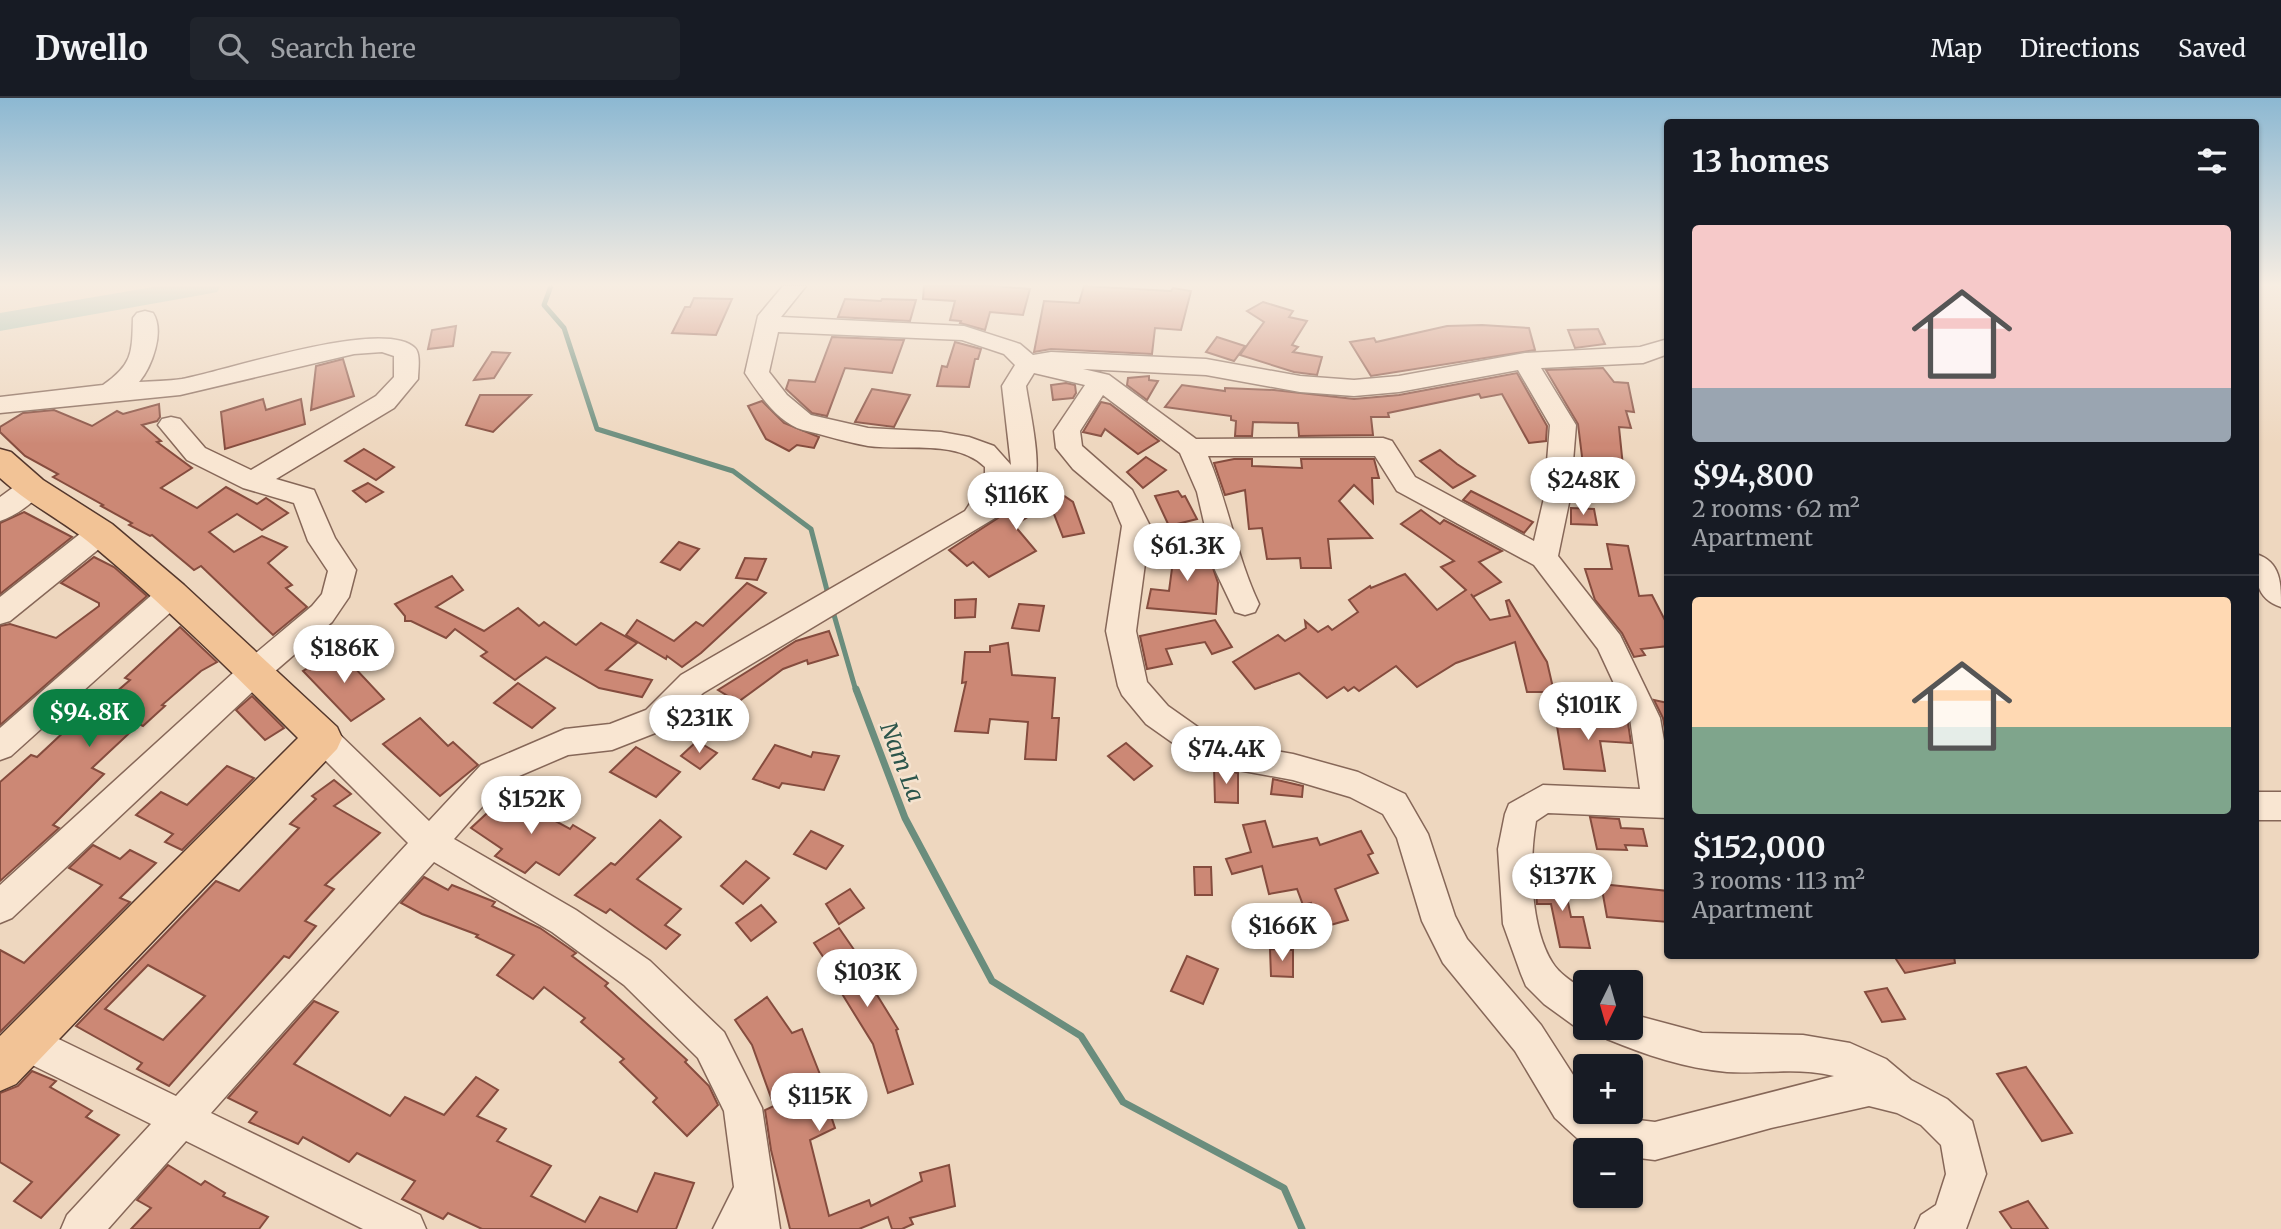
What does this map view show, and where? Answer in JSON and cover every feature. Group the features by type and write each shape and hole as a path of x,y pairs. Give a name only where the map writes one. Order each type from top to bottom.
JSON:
{"main road":[{"path":"0,460 31,488 100,533 172,594 323,738 12,1055"}],"street":[{"path":"110,392 131,378 140,368 143,339"},
{"path":"765,339 757,373 778,401 803,422 868,437 941,442 985,452 998,465 998,482 968,522"},
{"path":"983,339 1012,349 1028,364 1100,381 1191,448 1210,492 1229,570 1245,604"},
{"path":"0,405 180,387 354,346 384,344 406,352 406,379 385,402 251,481"},
{"path":"81,1229 492,774 565,743 612,737 657,719 692,684 968,522 996,505 1022,484 1024,463 1014,386 1028,364 1051,360 1206,367 1300,384 1354,388 1399,384 1525,361 1643,355 1664,347"},
{"path":"1525,361 1563,425 1557,498 1544,558"},
{"path":"1100,381 1067,431 1069,448 1082,463 1124,497 1136,526 1121,631 1133,687 1157,715 1191,739 1227,755 1293,767 1358,786 1394,804 1412,834 1440,921 1455,951 1528,1038 1568,1105 1592,1125 1621,1138 1655,1141 1771,1109 1869,1087 1903,1096 1934,1112 1958,1135 1966,1174 1951,1218 1935,1229"},
{"path":"0,907 255,671 322,614 335,597 342,570 322,541 305,498 251,481 196,454 171,425"},
{"path":"1191,448 1383,447 1406,484 1544,558 1610,643 1645,718 1663,803 1543,799 1521,814 1515,849 1520,924 1539,974 1573,1004"},
{"path":"0,511 31,488"},
{"path":"0,613 100,533"},
{"path":"2259,568 2281,596"},
{"path":"0,747 172,594"},
{"path":"323,738 429,842 564,921 636,973 712,1045 743,1108 760,1229"},
{"path":"2259,806 2281,806"},
{"path":"1643,1034 1703,1051 1832,1055 1880,1075 1903,1096"},
{"path":"12,1055 181,1118 407,1229"},
{"path":"733,1229 756,1187"}],"building":[{"path":"430,339 454,339 453,346 428,349"},
{"path":"831,339 904,340 892,373 845,368 827,416 812,413 786,389 789,380 815,382"},
{"path":"1037,339 1154,339 1152,354 1051,349 1034,352"},
{"path":"1216,339 1245,346 1234,361 1206,352"},
{"path":"1252,339 1296,339 1292,345 1298,347 1293,352 1322,357 1317,375 1294,372 1240,355"},
{"path":"1374,339 1376,342 1390,339 1532,339 1535,350 1371,376 1350,342"},
{"path":"1571,339 1603,339 1605,344 1575,348"},
{"path":"955,342 981,349 978,359 975,359 969,387 937,386 942,366 947,367"},
{"path":"492,352 510,353 494,378 474,380"},
{"path":"343,359 354,396 311,410 316,366"},
{"path":"1603,368 1614,382 1628,383 1634,412 1626,411 1631,428 1619,427 1625,486 1585,481 1578,424 1546,370"},
{"path":"1517,373 1547,426 1546,441 1529,443 1502,394 1481,398 1479,394 1388,413 1389,417 1371,417 1373,435 1299,436 1298,423 1253,422 1252,436 1235,436 1236,421 1231,420 1231,416 1165,407 1182,385 1225,391 1225,388 1274,390 1354,399 1399,395"},
{"path":"1149,376 1149,380 1158,381 1147,400 1127,385 1128,378"},
{"path":"1051,385 1075,385 1076,393 1073,398 1053,400"},
{"path":"872,389 910,395 894,427 855,422"},
{"path":"480,395 531,395 493,432 466,425"},
{"path":"263,399 266,410 301,399 305,424 225,449 221,412"},
{"path":"762,401 784,423 819,437 814,448 797,445 789,451 766,439 748,406"},
{"path":"1101,402 1110,404 1159,441 1138,454 1105,429 1101,436 1083,432"},
{"path":"159,404 160,417 157,421 142,425 161,441 157,442 192,468 161,488 197,508 226,487 257,504 266,498 288,513 262,530 237,514 209,532 234,552 262,536 287,547 268,563 292,585 286,588 307,607 273,635 201,566 194,570 152,535 129,525 132,523 53,477 58,474 25,456 0,432 0,427 23,413 54,410 92,426 117,411 123,414"},
{"path":"364,449 394,467 376,480 345,461"},
{"path":"1440,450 1475,476 1453,488 1420,461"},
{"path":"1146,457 1166,470 1143,488 1127,472"},
{"path":"1252,459 1252,466 1302,468 1301,459 1374,459 1379,478 1372,478 1373,503 1354,485 1339,501 1372,538 1328,539 1331,568 1301,568 1300,558 1267,559 1262,528 1249,529 1245,490 1225,495 1214,463"},
{"path":"1038,478 1073,502 1084,533 1063,537 1050,504 1014,525 1036,551 989,577 973,562 967,566 949,550 1024,501 1033,491"},
{"path":"368,483 383,492 366,502 353,491"},
{"path":"1178,491 1182,497 1185,496 1197,519 1169,526 1155,496"},
{"path":"1471,491 1533,522 1524,533 1463,500"},
{"path":"1571,508 1594,509 1597,525 1571,524"},
{"path":"1421,510 1440,524 1444,520 1502,551 1479,562 1501,582 1473,597 1490,620 1510,616 1506,601 1509,600 1547,662 1554,692 1527,692 1515,642 1456,663 1417,687 1396,666 1359,691 1354,687 1348,691 1344,687 1327,698 1299,673 1255,689 1233,662 1278,635 1285,641 1306,628 1305,621 1318,632 1328,626 1332,630 1358,612 1349,600 1370,586 1371,588 1405,574 1437,610 1466,590 1441,567 1454,561 1401,524"},
{"path":"24,512 72,537 0,594 0,523"},
{"path":"1176,535 1193,561 1211,562 1218,583 1216,614 1147,608 1151,589 1169,591 1173,561 1160,540"},
{"path":"679,542 699,549 680,570 661,562"},
{"path":"1607,544 1628,546 1639,596 1652,595 1664,618 1664,646 1641,649 1645,655 1634,657 1622,633 1595,600 1585,569 1612,569"},
{"path":"94,557 114,567 147,596 0,725 0,626 10,624 56,638 99,606 99,603 61,583"},
{"path":"745,558 766,559 757,580 736,578"},
{"path":"452,576 463,590 436,607 484,631 518,608 539,626 544,622 576,645 601,623 637,643 606,670 652,680 642,697 599,688 546,657 515,680 481,656 487,652 455,629 446,638 411,621 405,621 405,616 395,604"},
{"path":"747,583 766,593 682,667 667,656 666,659 626,635 637,620 674,641 696,622 703,626"},
{"path":"976,599 975,617 955,618 955,600"},
{"path":"1019,604 1044,606 1039,631 1012,628"},
{"path":"1215,620 1232,647 1212,654 1205,642 1166,649 1172,664 1147,669 1140,636"},
{"path":"180,627 217,662 201,671 162,705 165,706 143,726 139,724 92,768 104,774 53,825 59,828 0,881 0,782 31,755 37,757 82,715 87,717 130,680 125,678"},
{"path":"829,631 838,655 808,664 807,660 783,669 738,702 718,690 796,641"},
{"path":"1008,643 1012,675 1055,678 1052,718 1059,718 1056,760 1025,759 1028,722 990,719 988,733 955,731 966,682 962,683 965,652 990,652 990,646"},
{"path":"338,650 384,699 351,721 303,671"},
{"path":"518,683 555,708 532,728 494,703"},
{"path":"252,696 284,728 265,740 236,710"},
{"path":"1654,700 1664,702 1664,724"},
{"path":"420,718 448,746 453,742 478,765 440,796 383,744"},
{"path":"1556,720 1628,723 1631,743 1600,741 1605,771 1564,769"},
{"path":"697,741 717,753 700,769 681,756"},
{"path":"1126,743 1152,766 1134,780 1108,756"},
{"path":"775,745 811,757 813,752 839,756 824,790 782,783 779,788 753,779"},
{"path":"636,747 680,772 656,797 610,772"},
{"path":"227,766 254,778 182,850 165,842 173,834 136,815 161,792 187,805"},
{"path":"1214,767 1238,773 1238,803 1215,802"},
{"path":"1273,779 1303,786 1302,797 1271,794"},
{"path":"334,780 351,794 334,806 380,833 325,885 334,889 305,921 316,926 289,958 284,956 169,1086 137,1069 142,1063 76,1026 216,881 239,891 299,828 290,824 316,799 312,796","holes":["148,965 205,996 163,1040 105,1009"]},
{"path":"512,790 538,807 535,810 570,829 573,825 595,838 559,875 536,862 525,873 495,856 502,849 471,828"},
{"path":"1590,817 1619,819 1621,828 1643,829 1647,846 1625,845 1627,850 1597,849"},
{"path":"660,820 681,837 637,879 681,909 665,925 680,935 666,949 610,909 606,913 575,895 611,863 615,865"},
{"path":"1265,821 1273,847 1317,838 1320,845 1361,831 1373,853 1368,855 1378,873 1335,889 1348,920 1320,928 1311,903 1303,905 1297,889 1269,894 1262,866 1232,874 1226,859 1251,852 1243,825"},
{"path":"811,831 843,846 826,869 794,854"},
{"path":"93,845 120,859 130,850 156,863 120,898 130,902 0,1032 0,950 24,963 102,885 69,868"},
{"path":"746,861 769,878 743,904 721,886"},
{"path":"1194,867 1211,867 1212,895 1195,895"},
{"path":"424,877 448,890 452,885 495,902 492,906 540,928 576,953 572,956 608,983 605,986 687,1060 685,1062 709,1086 718,1105 687,1136 653,1102 657,1098 620,1062 624,1059 581,1022 585,1018 544,987 533,999 497,975 514,955 476,937 478,935 401,903"},
{"path":"1535,878 1563,878 1571,917 1583,917 1590,948 1560,947 1551,904 1537,904"},
{"path":"1601,884 1664,891 1664,922 1607,917"},
{"path":"850,889 864,908 839,924 826,904"},
{"path":"761,905 776,922 751,941 736,923"},
{"path":"839,928 857,954 853,956 898,1029 896,1030 913,1084 888,1093 873,1044 839,989 843,987 814,943"},
{"path":"1270,949 1293,950 1293,977 1271,976"},
{"path":"1187,956 1218,969 1203,1004 1171,991"},
{"path":"1896,959 1954,959 1955,963 1905,973"},
{"path":"1887,988 1905,1019 1882,1022 1865,992"},
{"path":"767,997 792,1033 802,1029 823,1082 840,1075 848,1098 828,1107 835,1128 810,1140 829,1216 869,1200 871,1206 922,1181 920,1173 949,1165 955,1206 910,1218 913,1224 902,1229 892,1229 888,1217 859,1229 790,1229 771,1150 765,1110 774,1106 752,1045 735,1020"},
{"path":"314,1001 338,1012 294,1064 390,1116 405,1097 444,1115 476,1077 498,1090 477,1116 506,1129 497,1141 551,1166 531,1196 585,1222 600,1197 637,1212 655,1173 694,1183 676,1229 482,1229 448,1213 443,1219 402,1199 415,1181 357,1153 349,1162 303,1137 298,1144 249,1122 257,1112 228,1098"},
{"path":"2026,1067 2072,1133 2042,1141 1997,1074"},
{"path":"32,1071 56,1081 50,1087 92,1111 86,1117 119,1135 41,1218 14,1201 32,1182 0,1162 0,1093 18,1086"},
{"path":"168,1165 201,1185 205,1181 225,1193 223,1196 268,1217 259,1229 131,1229 151,1208 137,1200"},
{"path":"2028,1201 2048,1229 2012,1229 2000,1212"}],"waterway":[{"name":"Nam La","path":"568,339 597,429 733,471 811,529 829,598"},
{"name":"Nam La","path":"832,608 856,691"},
{"name":"Nam La","path":"856,689 905,818 992,981 1081,1036 1123,1102 1284,1188 1302,1229"}]}
